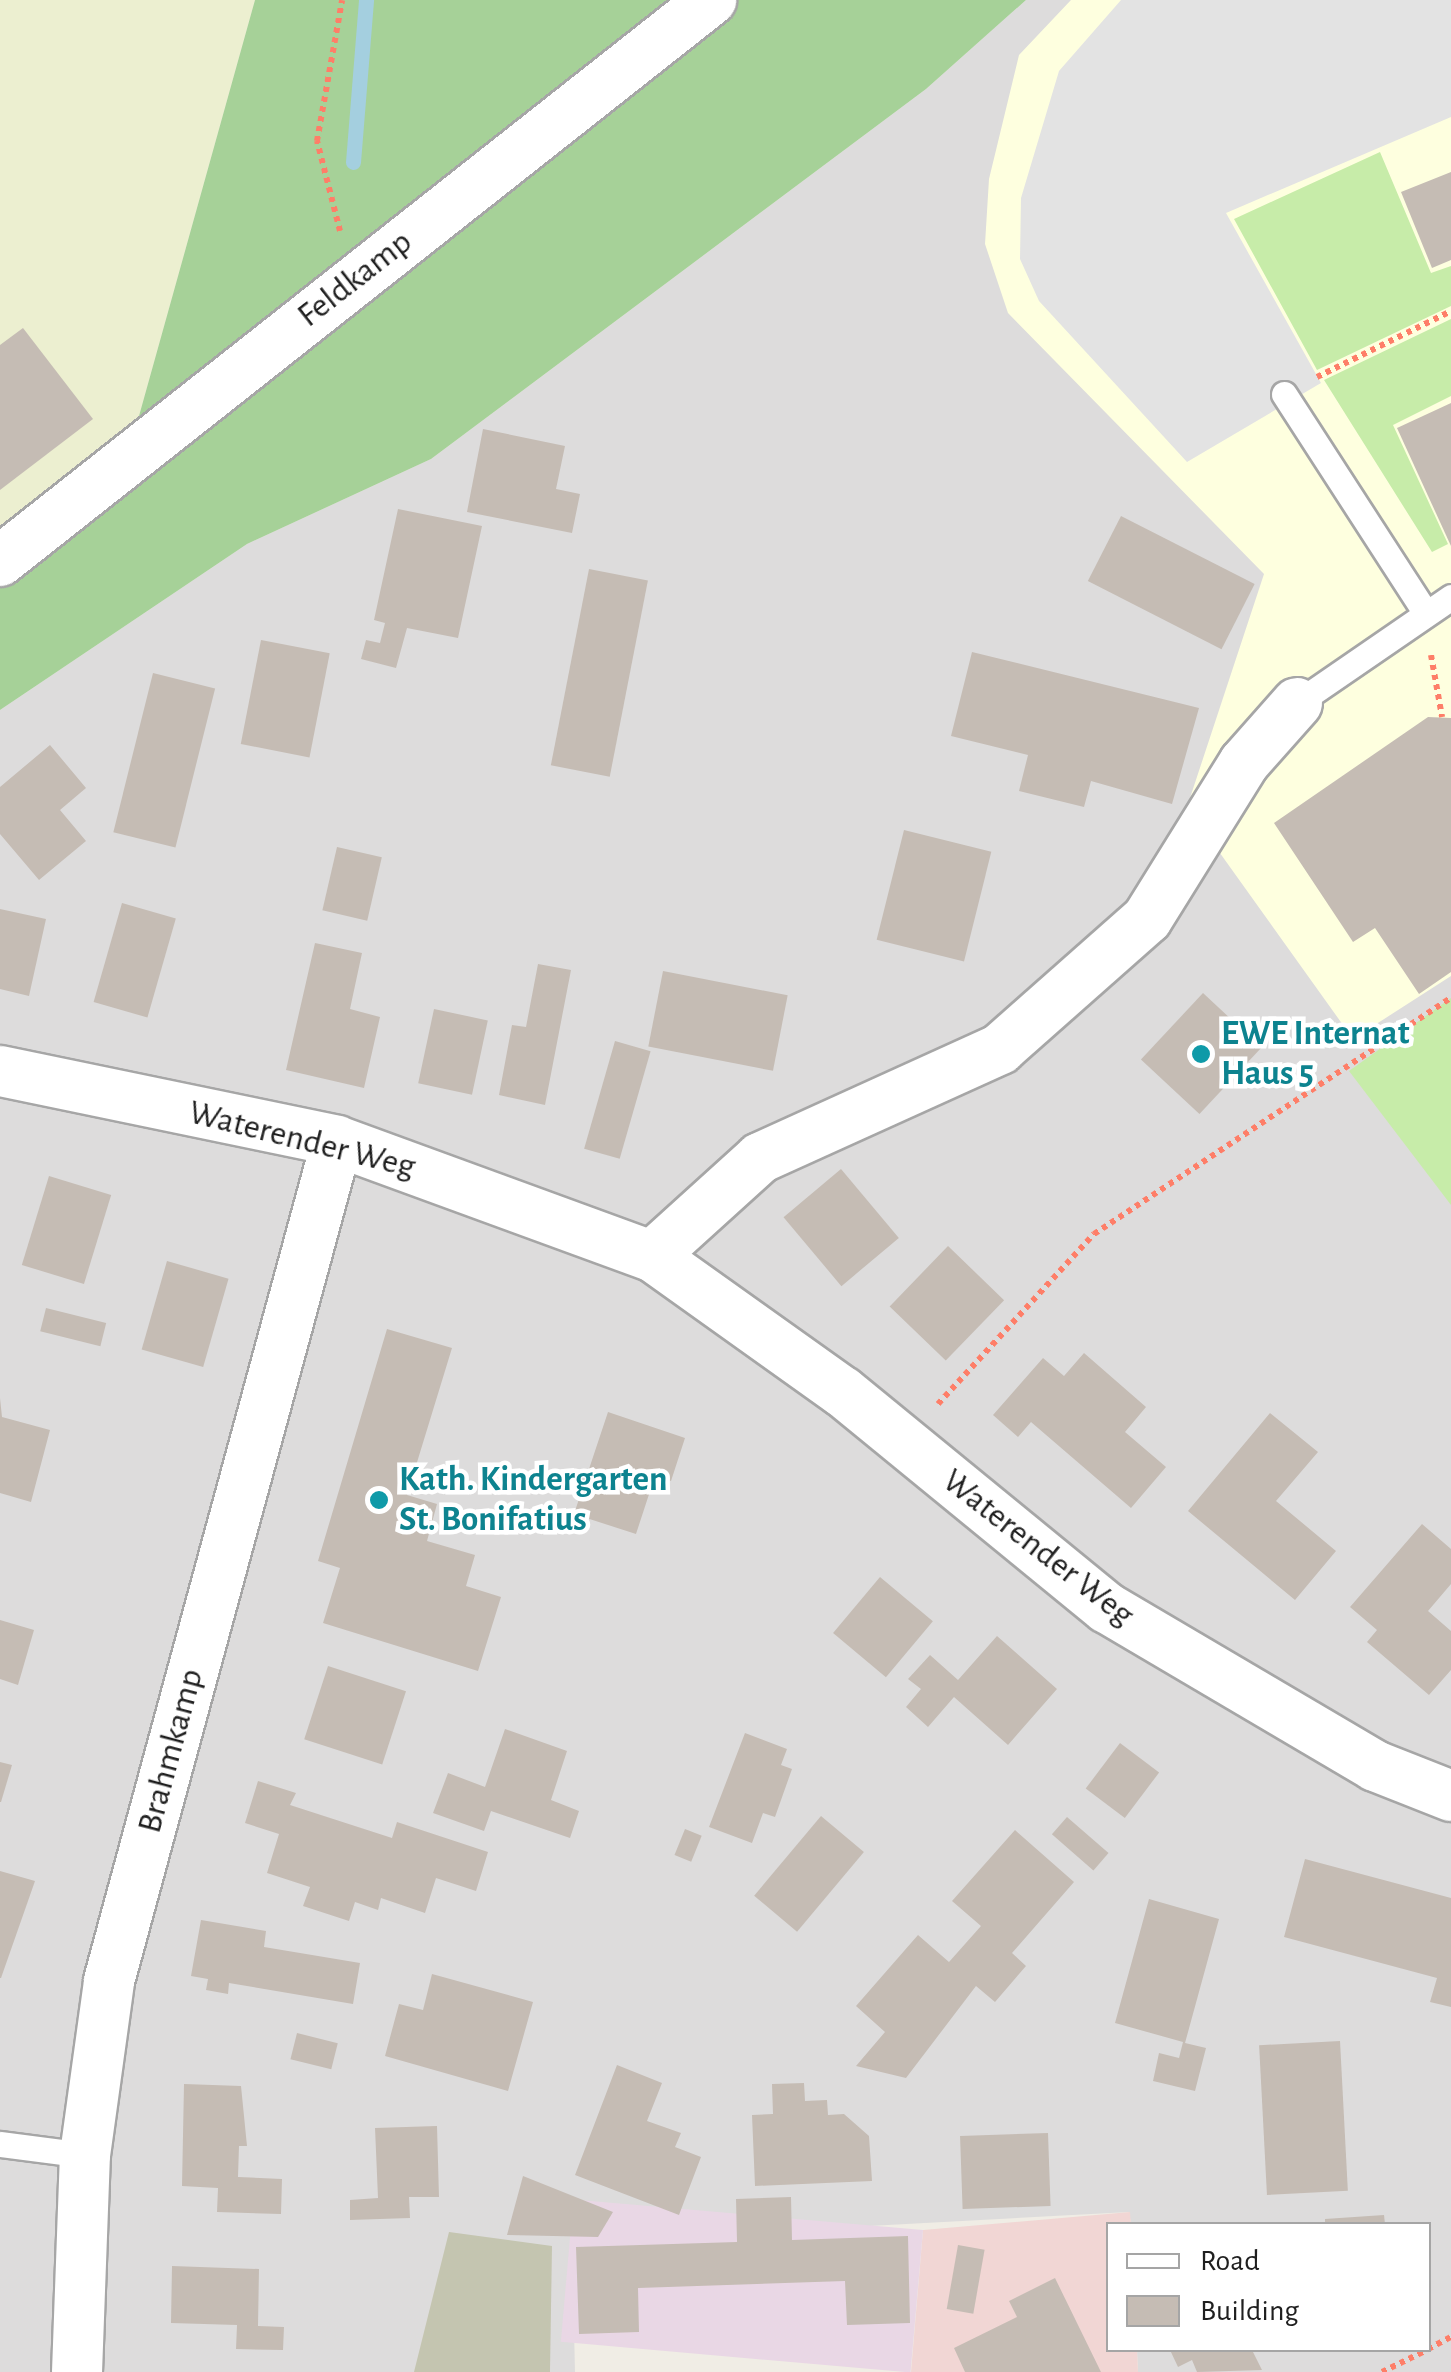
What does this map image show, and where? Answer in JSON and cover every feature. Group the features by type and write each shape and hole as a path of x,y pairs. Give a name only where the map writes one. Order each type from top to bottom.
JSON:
{"street":[{"name":"Feldkamp","path":"0,561 711,0"},
{"path":"652,1256 760,1158 1000,1050 1148,919 1244,763 1296,703"},
{"name":"Waterender Weg","path":"0,1072 337,1141 652,1256 904,1441 1106,1608 1375,1766 1451,1796"},
{"name":"Brahmkamp","path":"77,2372 86,2156 109,1980 337,1141"}],"lane":[{"path":"1284,394 1424,610"},
{"path":"1296,703 1424,610 1451,597"},
{"path":"0,2144 86,2156"}],"path":[{"path":"342,0 317,141 353,280"},
{"path":"1284,394 1451,310"},
{"path":"1424,610 1442,717"},
{"path":"904,1441 1094,1234 1451,998"},
{"path":"1382,2372 1422,2352"}],"shaded area":[{"path":"0,0 255,0 139,416 0,526"},
{"path":"1026,0 1451,0 1451,2372 1138,2372 1137,2352 1431,2352 1431,2222 1131,2222 1129,2212 572,2242 575,2372 0,2372 0,710 247,544 431,459 926,89"},
{"path":"1071,0 1451,0 1451,976 1353,1039 1187,807 1264,574 1008,313 985,244 989,179 1019,55"},
{"path":"1121,0 1451,0 1451,117 1226,213 1321,383 1187,462 1039,301 1020,259 1021,198 1059,71"},
{"path":"573,2199 923,2230 911,2372 561,2342"},
{"path":"1130,2212 1131,2222 1106,2222 1106,2352 1137,2352 1138,2372 911,2372 923,2230"},
{"path":"449,2232 552,2246 550,2372 414,2372"}],"green space":[{"path":"255,0 1026,0 926,89 431,459 247,544 0,710 0,578 162,448 139,416"},
{"path":"1380,152 1431,273 1451,266 1451,306 1317,370 1234,219"},
{"path":"1451,319 1451,396 1393,425 1448,544 1432,552 1324,380"},
{"path":"1451,998 1451,1205 1349,1071"}],"building":[{"path":"1451,172 1451,260 1432,268 1401,192"},
{"path":"23,328 93,419 0,490 0,345"},
{"path":"1451,403 1451,546 1397,428"},
{"path":"483,429 565,446 556,489 580,494 572,533 467,512"},
{"path":"398,509 482,526 458,638 407,628 396,668 361,659 366,640 380,643 385,623 374,620"},
{"path":"1121,516 1255,584 1222,649 1088,581"},
{"path":"589,569 648,580 610,777 551,765"},
{"path":"261,640 330,653 309,757 241,744"},
{"path":"972,652 1199,708 1172,804 1091,781 1084,807 1019,791 1028,755 951,736"},
{"path":"153,673 215,688 175,848 113,832"},
{"path":"1428,717 1451,718 1451,972 1419,994 1375,928 1353,942 1274,823"},
{"path":"50,745 86,788 60,810 86,841 39,880 0,834 0,787"},
{"path":"904,830 991,852 964,961 877,940"},
{"path":"337,847 382,857 367,921 322,910"},
{"path":"122,903 176,918 147,1017 94,1002"},
{"path":"0,909 46,919 29,996 0,989"},
{"path":"315,943 362,953 350,1009 380,1017 364,1088 286,1070"},
{"path":"538,964 571,970 545,1105 499,1095 512,1025 526,1027"},
{"path":"663,971 788,995 773,1071 648,1047"},
{"name":"EWE Internat Haus 5","path":"1203,993 1262,1048 1199,1114 1141,1060"},
{"path":"434,1009 488,1020 472,1095 418,1083"},
{"path":"615,1041 651,1051 620,1159 584,1149"},
{"path":"841,1169 899,1238 841,1286 784,1217"},
{"path":"49,1176 111,1195 84,1284 22,1265"},
{"path":"948,1246 1004,1300 946,1361 890,1306"},
{"path":"167,1261 229,1279 203,1367 142,1349"},
{"path":"46,1308 106,1323 100,1346 40,1331"},
{"name":"Kath. Kindergarten St. Bonifatius","path":"387,1329 452,1348 407,1495 437,1504 427,1541 475,1555 466,1586 501,1597 478,1671 323,1623 340,1568 318,1561"},
{"path":"1084,1353 1146,1407 1125,1432 1166,1467 1131,1508 1031,1422 1018,1437 993,1415 1043,1358 1064,1376"},
{"path":"0,1398 2,1417 50,1430 31,1502 0,1493"},
{"path":"608,1412 685,1438 671,1481 655,1476 636,1534 574,1514"},
{"path":"1270,1413 1318,1452 1276,1501 1336,1551 1295,1600 1188,1511"},
{"path":"1422,1524 1451,1549 1451,1584 1428,1611 1451,1631 1451,1670 1429,1695 1367,1642 1377,1630 1350,1607"},
{"path":"880,1577 933,1621 886,1677 833,1633"},
{"path":"0,1620 34,1630 18,1685 0,1679"},
{"path":"997,1636 1057,1689 1008,1745 954,1697 928,1727 906,1707 921,1689 908,1679 930,1655 958,1680"},
{"path":"328,1666 406,1691 382,1765 304,1739"},
{"path":"505,1729 567,1751 551,1800 579,1811 570,1838 491,1811 484,1831 433,1813 448,1773 485,1787"},
{"path":"745,1733 787,1749 781,1765 792,1769 775,1817 763,1813 752,1843 709,1827"},
{"path":"1120,1743 1159,1772 1125,1818 1086,1789"},
{"path":"0,1762 12,1765 1,1802 0,1802"},
{"path":"258,1781 296,1793 290,1805 392,1838 397,1822 488,1852 476,1891 436,1878 425,1913 381,1898 378,1910 355,1902 349,1921 303,1906 310,1887 267,1873 279,1834 245,1823"},
{"path":"821,1816 864,1852 797,1932 754,1896"},
{"path":"1067,1817 1109,1853 1093,1870 1052,1834"},
{"path":"685,1829 702,1836 691,1862 675,1855"},
{"path":"1015,1830 1074,1882 1012,1953 1026,1966 995,2002 976,1986 906,2078 856,2066 885,2032 856,2006 918,1935 949,1962 981,1926 952,1901"},
{"path":"1305,1859 1451,1898 1451,2007 1430,2002 1437,1978 1284,1937"},
{"path":"0,1871 35,1881 1,1978 0,1978"},
{"path":"1149,1899 1219,1919 1185,2043 1206,2048 1195,2091 1153,2081 1159,2053 1179,2058 1183,2042 1115,2023"},
{"path":"201,1920 266,1931 264,1947 360,1963 353,2004 229,1983 228,1994 206,1990 208,1979 191,1976"},
{"path":"432,1974 533,2002 508,2091 385,2056 399,2004 423,2010"},
{"path":"297,2033 338,2043 331,2069 290,2059"},
{"path":"1340,2041 1348,2191 1267,2195 1259,2045"},
{"path":"617,2065 662,2083 647,2121 681,2133 675,2147 701,2157 679,2215 575,2175"},
{"path":"804,2083 805,2101 827,2100 828,2115 844,2114 869,2136 872,2181 755,2186 752,2115 773,2114 772,2084"},
{"path":"184,2084 241,2086 247,2146 239,2146 238,2177 282,2179 281,2214 217,2212 218,2188 182,2186"},
{"path":"437,2126 439,2197 409,2197 410,2218 350,2220 350,2200 378,2198 375,2128"},
{"path":"1048,2133 1051,2206 963,2209 960,2136"},
{"path":"523,2176 613,2212 598,2237 507,2235"},
{"path":"791,2197 792,2240 908,2236 910,2323 847,2325 845,2281 638,2288 639,2332 579,2334 576,2247 737,2242 736,2199"},
{"path":"1384,2215 1385,2222 1325,2222"},
{"path":"958,2245 985,2250 973,2314 947,2309"},
{"path":"172,2266 259,2269 258,2326 284,2327 283,2350 236,2349 237,2325 171,2323"},
{"path":"1055,2278 1101,2372 965,2372 954,2348 1017,2317 1009,2301"},
{"path":"1171,2352 1253,2352 1262,2370 1197,2372 1192,2360 1178,2367"}],"waterway":[{"path":"353,162 366,0"}],"place":[{"name":"EWE Internat Haus 5","path":"1201,1054"},
{"name":"Kath. Kindergarten St. Bonifatius","path":"379,1500"}]}
